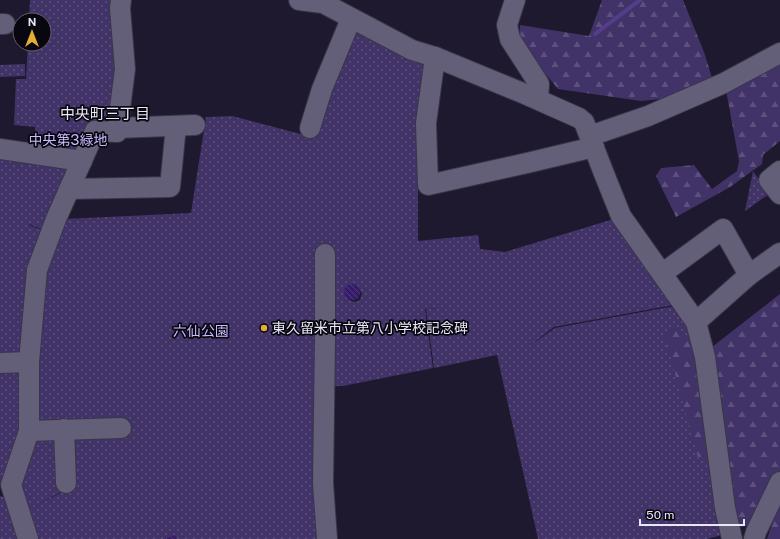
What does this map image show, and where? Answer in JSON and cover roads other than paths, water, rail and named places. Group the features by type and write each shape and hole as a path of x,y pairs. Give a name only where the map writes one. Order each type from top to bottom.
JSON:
{"street":[{"path":"28,539 6,487 29,431 29,362 37,270 56,219 95,131 116,132 125,69 120,8 121,0"},
{"path":"299,0 323,3 412,50 538,100 579,118 584,122 621,216 663,273 696,322 705,357 724,495 726,538 755,536 780,482"},
{"path":"516,0 508,24 510,39 539,84 538,100"},
{"path":"310,128 322,89 351,19"},
{"path":"435,58 426,123 428,185 527,163 592,141 724,83 780,53"},
{"path":"69,189 170,187 186,126 117,128"},
{"path":"0,149 82,161"},
{"path":"663,273 723,229 749,276"},
{"path":"696,322 749,276 780,253"},
{"path":"325,254 323,483 327,539"},
{"path":"0,364 29,362"},
{"path":"29,431 121,428"},
{"path":"64,429 66,483"}],"waterway":[{"path":"595,34 640,0"}],"place":[{"name":"東久留米市立第八小学校記念碑","path":"264,328"}],"district":[{"name":"中央町三丁目","path":"105,113"}],"park label":[{"name":"中央第3緑地","path":"68,140"},
{"name":"六仙公園","path":"201,331"}]}
